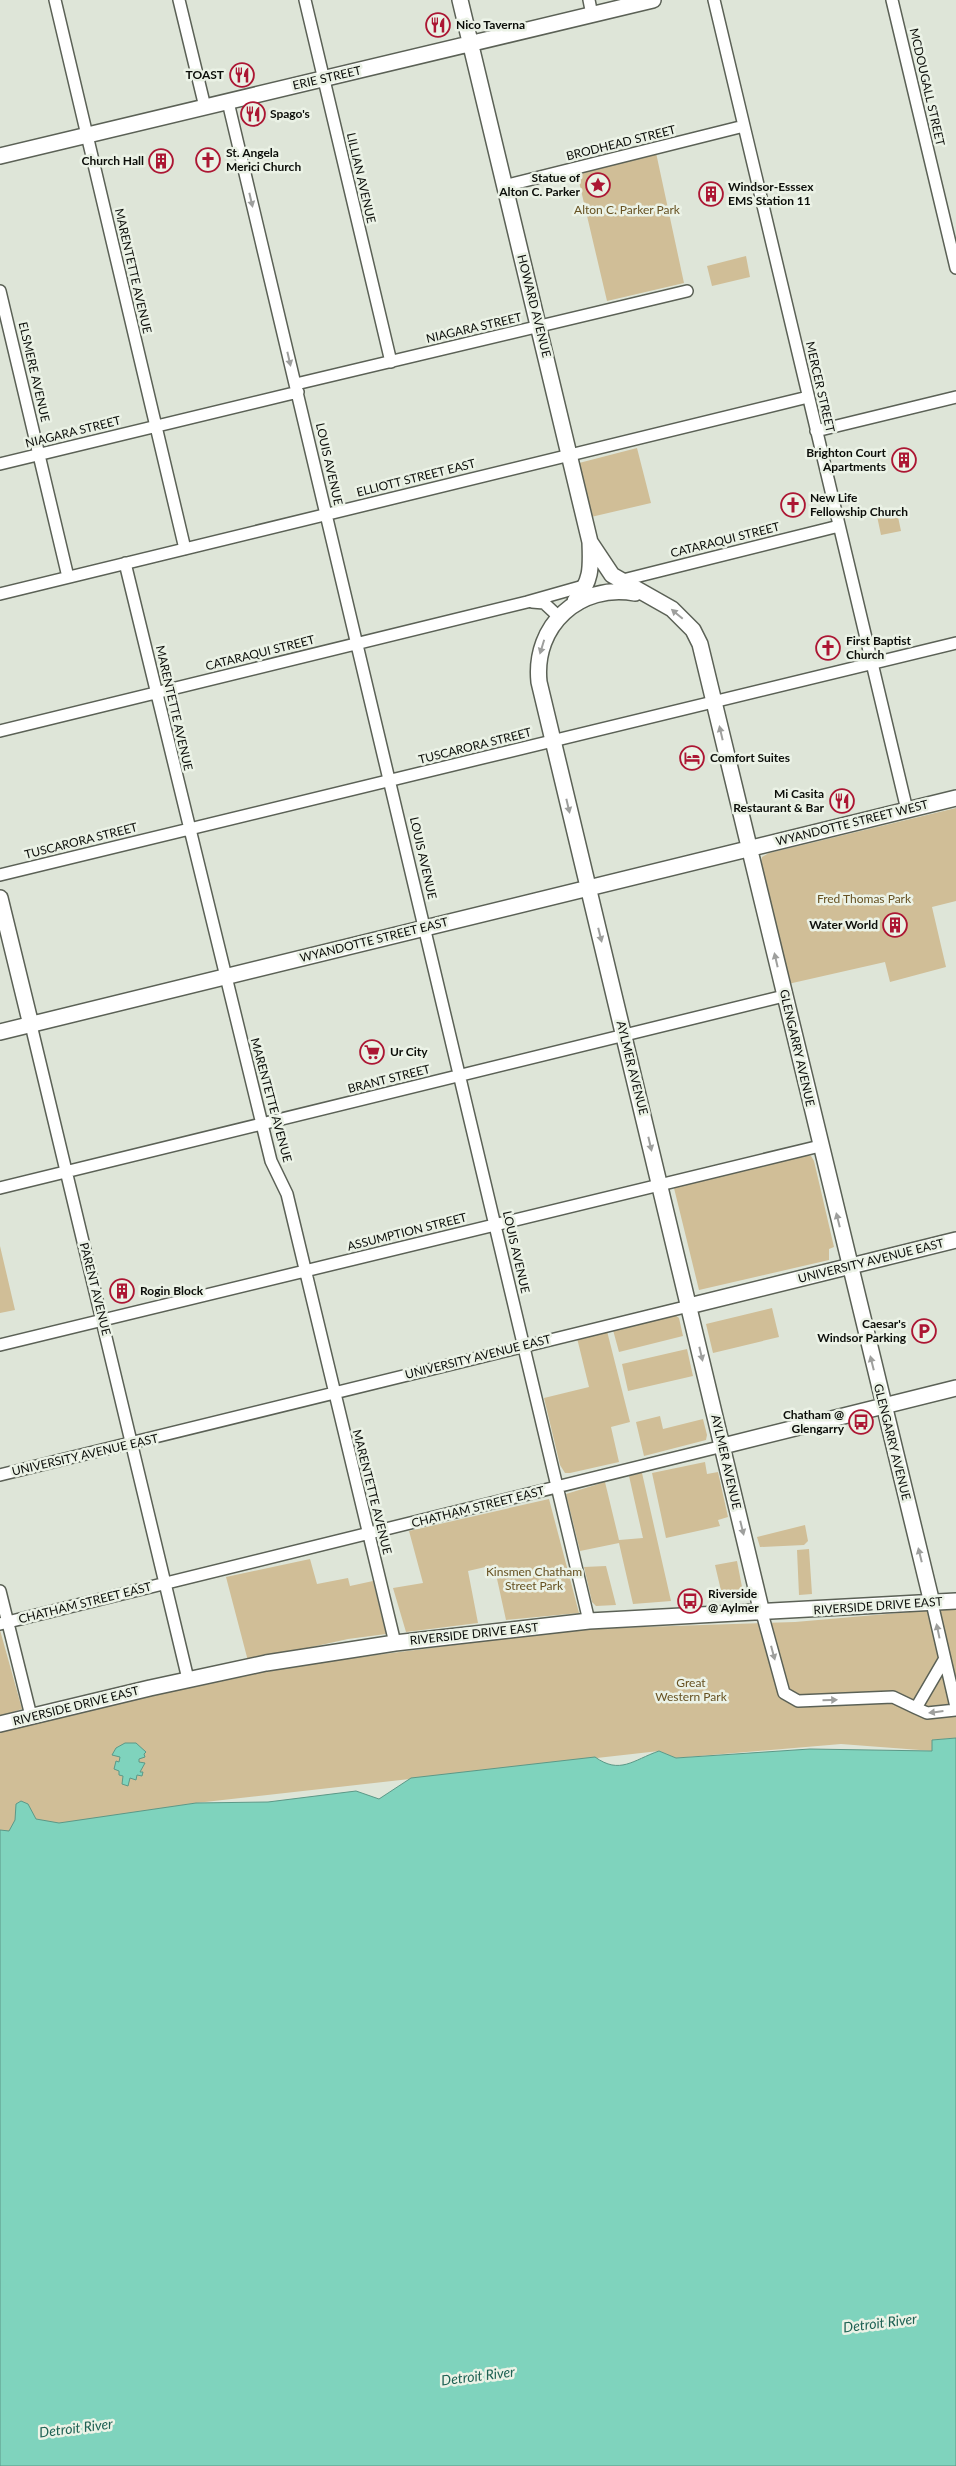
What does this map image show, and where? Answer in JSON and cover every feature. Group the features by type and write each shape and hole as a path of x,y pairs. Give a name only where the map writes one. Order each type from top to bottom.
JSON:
{"main road":[{"name":"HOWARD AVENUE","path":"460,0 590,542 591,567 587,585 564,612"},
{"name":"ERIE STREET","path":"0,156 471,44 590,7 653,0"},
{"name":"GLENGARRY AVENUE","path":"590,542 618,581 672,609 693,630 700,644 882,1405 932,1602"},
{"name":"AYLMER AVENUE","path":"644,595 619,590 604,591 590,596 564,612 545,638 538,663 539,682 762,1613"},
{"name":"WYANDOTTE STREET WEST","path":"749,848 956,798"},
{"name":"WYANDOTTE STREET EAST","path":"0,1032 749,848"},
{"name":"PARENT AVENUE","path":"0,898 31,1025"},
{"name":"UNIVERSITY AVENUE EAST","path":"690,1306 850,1268 956,1240"},
{"name":"CHATHAM STREET EAST","path":"722,1446 956,1388"},
{"name":"RIVERSIDE DRIVE EAST","path":"0,1724 188,1679 266,1663 394,1643 590,1621 956,1601"}],"street":[{"name":"MARENTETTE AVENUE","path":"55,0 185,548"},
{"path":"179,0 205,108"},
{"name":"LILLIAN AVENUE","path":"305,0 391,362"},
{"name":"MERCER STREET","path":"714,0 906,810"},
{"name":"MCDOUGALL STREET","path":"892,0 956,268"},
{"name":"LOUIS AVENUE","path":"228,102 590,1621"},
{"name":"BRODHEAD STREET","path":"504,186 744,126"},
{"name":"ELSMERE AVENUE","path":"0,291 68,577"},
{"name":"NIAGARA STREET","path":"0,464 156,426 391,362 687,291"},
{"name":"ELLIOTT STREET EAST","path":"0,594 808,397"},
{"path":"816,431 956,397"},
{"name":"CATARAQUI STREET","path":"618,581 839,526"},
{"name":"MARENTETTE AVENUE","path":"125,563 271,1161 286,1194 394,1643"},
{"name":"CATARAQUI STREET","path":"0,731 527,602 587,585"},
{"name":"CATARAQUI STREET","path":"527,602 544,603 564,612"},
{"name":"TUSCARORA STREET","path":"0,875 706,704 713,700 956,643"},
{"name":"BRANT STREET","path":"0,1188 784,996"},
{"name":"PARENT AVENUE","path":"31,1025 188,1679"},
{"name":"ASSUMPTION STREET","path":"0,1345 820,1146"},
{"name":"UNIVERSITY AVENUE EAST","path":"0,1475 690,1306"},
{"name":"CHATHAM STREET EAST","path":"4,1623 722,1446"},
{"path":"0,1592 4,1623 31,1716"},
{"path":"762,1613 784,1693 798,1701 893,1697 927,1713 956,1708 932,1602"},
{"path":"916,1708 944,1660"}],"green space":[{"name":"Alton C. Parker Park","path":"655,148 684,283 607,301 576,169"},
{"path":"746,256 750,277 712,286 707,266"},
{"path":"637,448 651,503 591,517 579,463"},
{"path":"897,512 901,531 881,535 877,516"},
{"name":"Fred Thomas Park","path":"956,808 956,901 932,907 946,967 890,982 885,962 788,984 761,863 762,857 769,853"},
{"path":"805,1154 811,1156 814,1161 834,1247 829,1249 829,1260 699,1290 674,1188"},
{"path":"0,1246 15,1310 0,1313"},
{"path":"772,1308 779,1337 713,1353 706,1324"},
{"path":"675,1315 679,1318 683,1336 619,1352 613,1330"},
{"path":"607,1331 630,1422 611,1427 619,1462 565,1473 560,1465 544,1398 589,1387 577,1338"},
{"path":"687,1349 693,1376 628,1391 622,1364"},
{"path":"660,1416 663,1429 703,1419 707,1435 706,1440 644,1456 636,1422"},
{"path":"705,1462 707,1474 718,1472 728,1517 718,1520 720,1526 666,1538 652,1473"},
{"path":"642,1473 671,1601 633,1604 619,1543 580,1551 566,1494 605,1482 619,1540 643,1538 629,1476"},
{"name":"Kinsmen Chatham Street Park","path":"549,1499 579,1613 506,1620 494,1565 468,1571 478,1623 406,1632 393,1588 423,1583 409,1531"},
{"path":"805,1525 808,1541 804,1545 760,1547 757,1537"},
{"path":"809,1549 812,1594 799,1595 797,1550"},
{"path":"310,1559 317,1584 348,1578 350,1586 373,1581 386,1634 348,1639 248,1661 226,1577"},
{"path":"737,1561 743,1592 740,1597 723,1599 715,1565"},
{"path":"606,1566 616,1605 596,1606 592,1602 584,1567"},
{"name":"Great Western Park","path":"956,1608 956,1738 932,1740 933,1751 841,1744 676,1758 659,1751 196,1803 9,1832 0,1830 0,1730 38,1720 289,1666 582,1629 795,1622"},
{"path":"0,1630 22,1709 0,1716"}],"water":[{"name":"Detroit River","path":"956,1738 956,2466 0,2466 0,1830 9,1831 15,1820 16,1804 21,1801 28,1804 36,1819 59,1823 196,1803 268,1802 356,1791 379,1799 411,1778 595,1757 612,1765 619,1765 634,1762 659,1751 676,1758 810,1749 932,1751 932,1740"},
{"path":"125,1743 136,1743 146,1752 144,1754 145,1757 139,1759 139,1762 145,1763 140,1772 143,1772 142,1776 137,1775 136,1780 130,1778 128,1786 122,1784 123,1776 119,1775 119,1771 114,1769 116,1761 119,1762 120,1757 112,1755 116,1748"}],"place":[{"name":"Nico Taverna","path":"438,25"},
{"name":"TOAST","path":"242,75"},
{"name":"Spago's","path":"253,114"},
{"name":"St. Angela Merici Church","path":"208,160"},
{"name":"Church Hall","path":"161,161"},
{"name":"Statue of Alton C. Parker","path":"598,185"},
{"name":"Windsor-Esssex EMS Station 11","path":"711,194"},
{"name":"Brighton Court Apartments","path":"904,460"},
{"name":"New Life Fellowship Church","path":"793,505"},
{"name":"First Baptist Church","path":"828,648"},
{"name":"Comfort Suites","path":"692,758"},
{"name":"Mi Casita Restaurant & Bar","path":"842,801"},
{"name":"Water World","path":"895,925"},
{"name":"Ur City","path":"372,1052"},
{"name":"Rogin Block","path":"122,1291"},
{"name":"Caesar's Windsor Parking","path":"924,1331"},
{"name":"Chatham @ Glengarry","path":"861,1422"},
{"name":"Riverside @ Aylmer","path":"690,1601"}]}
